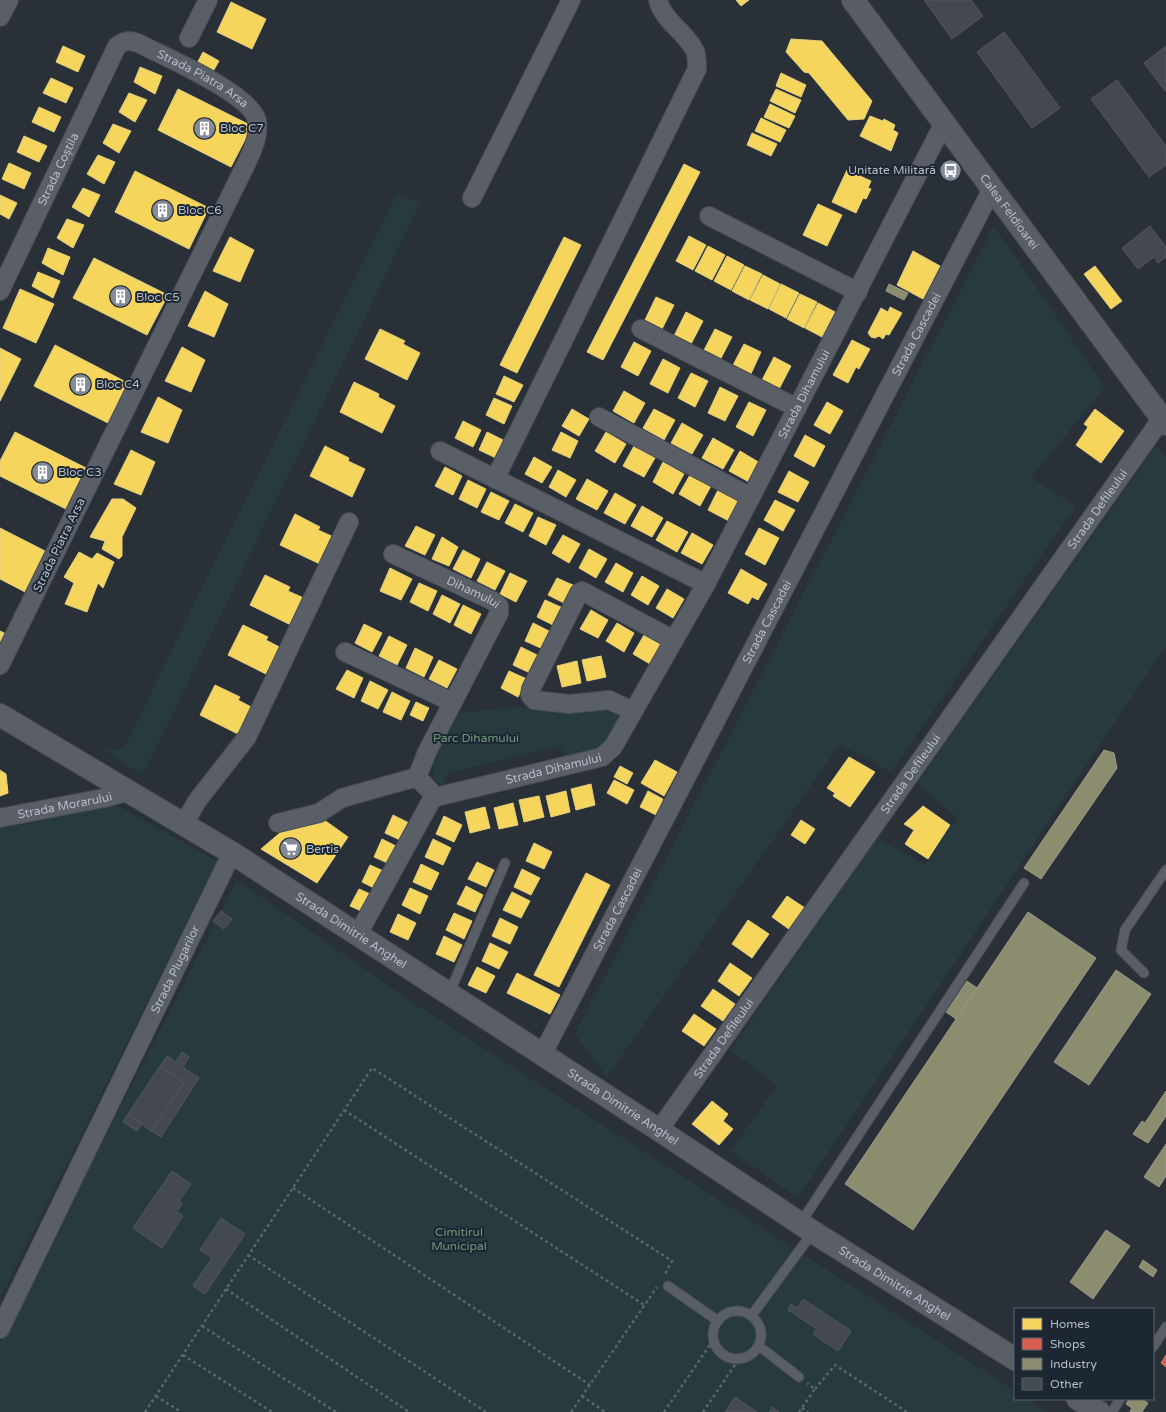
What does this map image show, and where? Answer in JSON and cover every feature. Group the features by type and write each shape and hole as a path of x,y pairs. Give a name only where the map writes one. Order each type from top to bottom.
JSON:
{"main road":[{"name":"Calea Feldioarei","path":"853,0 1164,421"}],"street":[{"path":"0,17 8,0"},
{"path":"189,38 208,0"},
{"path":"472,198 571,0"},
{"path":"495,479 697,69 697,58 694,50 663,12 658,0"},
{"name":"Strada Piatra Arsa","path":"0,665 257,141 257,120 249,108 239,98 225,88 138,43 129,40 122,42 117,46"},
{"name":"Strada Coștila","path":"0,291 117,46"},
{"name":"Strada Dihamului","path":"436,797 602,757 613,748 706,584 944,123"},
{"name":"Strada Cascadei","path":"542,1055 992,189"},
{"path":"709,216 858,292"},
{"path":"641,329 797,408"},
{"path":"599,417 751,497"},
{"name":"Strada Defileului","path":"659,1130 1164,421"},
{"path":"440,452 706,584"},
{"path":"184,824 197,801 247,737 350,522"},
{"name":"Dihamului","path":"393,554 499,606 499,613 452,702 427,752 417,777"},
{"path":"633,711 609,700 569,704 534,700 530,695 531,689 579,593 582,591 674,640"},
{"path":"345,652 452,702"},
{"path":"0,715 232,852"},
{"path":"278,823 319,813 342,798 417,777 436,797 431,801 358,934"},
{"name":"Strada Morarului","path":"0,818 130,792"},
{"name":"Strada Dimitrie Anghel","path":"232,852 449,995 659,1130 806,1228 1014,1358"},
{"name":"Strada Plugarilor","path":"0,1329 232,852"},
{"path":"1080,1400 1099,1412"}],"lane":[{"path":"449,995 505,863"},
{"path":"1144,973 1121,950 1125,930 1166,870"},
{"path":"752,1316 1024,883"},
{"path":"668,1286 718,1321"},
{"path":"738,1311 752,1316 761,1330 762,1338 759,1346 750,1355 739,1359 730,1358 724,1355 718,1349 714,1339 714,1327 718,1321 723,1315 738,1311"},
{"path":"1154,1345 1166,1327"},
{"path":"759,1346 799,1377"},
{"path":"1112,1412 1119,1400"}],"path":[{"path":"145,1412 372,1068 672,1261 571,1412"},
{"path":"344,1110 644,1305"},
{"path":"293,1188 590,1385"},
{"path":"248,1256 486,1412"},
{"path":"226,1289 408,1412"},
{"path":"202,1326 336,1412"},
{"path":"664,1412 714,1339"},
{"path":"183,1355 272,1412"},
{"path":"703,1412 739,1359"},
{"path":"799,1412 815,1389 835,1365 907,1412"},
{"path":"799,1377 815,1389"},
{"path":"156,1396 181,1412"},
{"path":"582,1396 605,1412"},
{"path":"802,1408 808,1412"}],"green space":[{"path":"397,193 420,204 143,775 104,750 123,749"},
{"path":"994,226 1105,387 1031,478 1076,506 891,772 840,744 607,1077 575,1034"},
{"path":"1156,446 1166,458 1166,646 798,1198 731,1151 777,1085 730,1050 877,838 925,865 957,818 917,783"},
{"name":"Parc Dihamului","path":"514,707 623,709 601,753 565,760 562,746 452,772 444,776 447,789 433,779 433,757 436,742 445,736 457,713"},
{"path":"116,805 217,861 0,1299 0,829"},
{"name":"Cimitirul Municipal","path":"237,880 409,1000 1014,1390 1014,1400 1029,1400 1047,1412 0,1412 0,1342"}],"building: Homes":[{"path":"736,0 749,0 741,6"},
{"path":"231,2 266,19 252,49 217,32"},
{"path":"791,39 822,41 872,101 864,119 848,120 809,73 804,72 786,52"},
{"path":"63,46 85,56 78,72 56,62"},
{"path":"203,52 219,61 211,75 195,67"},
{"path":"140,67 162,76 155,94 134,82"},
{"path":"781,73 806,85 801,97 776,86"},
{"path":"51,78 73,88 66,103 43,93"},
{"name":"Bloc C7","path":"178,89 252,126 231,167 158,130"},
{"path":"776,89 801,100 795,113 770,101"},
{"path":"129,93 147,100 135,122 119,112"},
{"path":"770,104 795,116 789,128 764,117"},
{"path":"39,107 61,117 54,132 32,122"},
{"path":"870,116 883,121 884,119 895,125 893,130 898,133 891,151 860,136"},
{"path":"761,118 786,130 780,142 755,131"},
{"path":"113,124 131,131 119,153 103,143"},
{"path":"752,133 777,144 771,156 747,145"},
{"path":"24,136 47,146 39,162 17,152"},
{"path":"98,155 115,162 104,184 87,174"},
{"path":"9,163 31,173 24,189 2,179"},
{"path":"684,164 700,172 603,360 587,352"},
{"path":"847,170 871,181 868,188 871,189 866,199 863,198 856,213 832,202"},
{"name":"Bloc C6","path":"135,171 209,208 189,249 115,212"},
{"path":"83,188 100,195 89,217 72,207"},
{"path":"0,195 17,203 9,219 0,214"},
{"path":"818,204 842,215 827,246 803,235"},
{"path":"67,219 84,225 73,248 57,238"},
{"path":"689,236 706,245 693,270 676,261"},
{"path":"230,237 254,250 240,282 213,271"},
{"path":"564,237 581,245 517,373 500,365"},
{"path":"708,246 725,255 712,280 695,271"},
{"path":"48,248 70,257 63,275 42,263"},
{"path":"913,251 940,266 923,299 897,285"},
{"path":"727,256 744,265 731,290 714,281"},
{"name":"Bloc C5","path":"94,258 168,295 147,335 73,298"},
{"path":"745,266 762,274 749,300 732,291"},
{"path":"1095,266 1122,301 1111,309 1084,274"},
{"path":"38,272 60,281 53,298 32,286"},
{"path":"763,275 780,284 768,309 750,300"},
{"path":"781,284 799,293 786,318 769,309"},
{"path":"20,289 54,304 36,343 3,328"},
{"path":"205,291 228,304 214,337 188,326"},
{"path":"800,294 817,302 804,328 787,319"},
{"path":"656,297 674,305 661,331 644,322"},
{"path":"818,303 835,312 822,337 805,328"},
{"path":"890,307 902,313 889,335 886,334 883,339 879,336 875,338 871,337 868,333 881,308 888,312"},
{"path":"686,312 703,321 690,346 673,338"},
{"path":"380,329 405,341 403,344 420,353 407,380 365,359"},
{"path":"715,329 732,337 719,362 702,354"},
{"path":"852,340 870,349 859,369 856,367 848,383 833,375"},
{"path":"634,342 651,351 638,376 621,367"},
{"path":"744,344 761,352 749,378 731,369"},
{"name":"Bloc C4","path":"55,345 128,383 108,423 34,386"},
{"path":"182,347 205,360 191,392 165,381"},
{"path":"0,348 21,359 0,401"},
{"path":"774,357 791,366 778,391 761,382"},
{"path":"663,359 680,368 668,393 650,384"},
{"path":"691,373 708,381 695,407 678,398"},
{"path":"504,376 523,385 514,402 496,394"},
{"path":"354,382 379,394 378,397 395,406 382,433 340,412"},
{"path":"720,387 738,396 725,421 708,413"},
{"path":"624,391 645,403 634,423 613,411"},
{"path":"158,397 182,410 168,443 141,432"},
{"path":"494,398 512,406 504,424 486,415"},
{"path":"749,402 766,410 753,436 736,427"},
{"path":"827,402 843,411 830,434 814,425"},
{"path":"572,409 589,419 579,436 562,426"},
{"path":"654,409 675,420 664,440 643,428"},
{"path":"1095,409 1124,431 1101,463 1076,445 1088,427 1084,424"},
{"path":"463,421 481,430 473,447 455,438"},
{"path":"682,423 703,435 692,454 671,443"},
{"name":"Bloc C3","path":"15,432 88,469 68,510 0,476 0,461"},
{"path":"487,432 505,441 496,458 479,450"},
{"path":"561,432 578,441 570,458 552,450"},
{"path":"606,432 626,444 615,463 595,451"},
{"path":"805,435 825,446 814,467 794,456"},
{"path":"713,438 734,450 723,469 702,458"},
{"path":"325,446 349,458 348,461 365,469 352,497 310,476"},
{"path":"634,446 655,458 644,477 623,466"},
{"path":"131,450 155,462 141,495 114,484"},
{"path":"740,451 760,463 749,482 729,471"},
{"path":"534,457 552,467 542,483 525,474"},
{"path":"663,462 684,474 673,494 653,482"},
{"path":"445,467 462,476 453,495 435,486"},
{"path":"558,470 576,480 566,497 549,487"},
{"path":"789,471 809,482 798,502 778,492"},
{"path":"690,475 711,486 700,506 679,494"},
{"path":"587,479 608,491 597,510 576,499"},
{"path":"468,480 486,489 477,508 459,499"},
{"path":"718,490 739,501 729,521 708,510"},
{"path":"491,492 509,501 499,520 481,512"},
{"path":"615,493 636,505 625,524 604,513"},
{"path":"112,499 123,499 136,508 122,537 122,556 119,559 102,549 105,541 90,537"},
{"path":"775,500 795,510 783,531 764,520"},
{"path":"515,504 533,513 523,532 505,523"},
{"path":"642,506 663,518 652,537 631,526"},
{"path":"295,514 320,527 318,530 336,538 322,565 280,545"},
{"path":"538,517 556,525 546,545 529,536"},
{"path":"667,521 688,532 677,552 656,540"},
{"path":"416,526 435,535 425,555 405,546"},
{"path":"0,528 47,552 27,593 0,579"},
{"path":"759,528 779,538 765,565 745,554"},
{"path":"692,533 713,545 702,564 681,553"},
{"path":"563,535 580,544 569,563 552,553"},
{"path":"442,537 458,547 449,566 432,559"},
{"path":"589,549 607,559 596,578 579,568"},
{"path":"463,550 480,559 471,578 453,569"},
{"path":"79,552 92,559 97,553 114,562 103,588 98,583 87,612 65,604 74,583 64,577"},
{"path":"487,562 505,571 495,590 477,581"},
{"path":"616,563 633,573 623,592 605,582"},
{"path":"390,568 412,579 401,600 380,591"},
{"path":"741,569 767,584 758,600 752,597 748,604 728,593"},
{"path":"510,573 527,581 516,602 500,594"},
{"path":"265,575 290,587 288,591 306,599 293,626 250,605"},
{"path":"642,576 659,586 648,605 631,595"},
{"path":"557,578 575,586 566,604 548,595"},
{"path":"419,583 437,591 428,611 410,602"},
{"path":"667,589 684,599 673,618 656,608"},
{"path":"442,595 460,604 450,623 433,614"},
{"path":"545,600 563,608 555,626 537,617"},
{"path":"463,605 481,614 471,634 454,625"},
{"path":"591,610 608,620 598,638 580,629"},
{"path":"533,623 551,632 543,649 525,641"},
{"path":"617,623 634,633 624,652 606,641"},
{"path":"364,624 382,633 372,652 355,643"},
{"path":"243,625 268,637 266,640 283,649 270,676 228,655"},
{"path":"0,631 6,634 0,646"},
{"path":"644,635 661,645 650,664 633,654"},
{"path":"389,636 407,645 397,665 379,656"},
{"path":"521,647 539,656 530,673 513,665"},
{"path":"415,648 433,657 424,677 406,668"},
{"path":"601,656 606,677 587,681 582,660"},
{"path":"439,660 457,669 447,688 429,679"},
{"path":"577,661 581,683 562,687 557,666"},
{"path":"347,670 363,678 354,698 336,689"},
{"path":"509,671 527,679 518,697 501,688"},
{"path":"370,681 388,690 378,709 361,701"},
{"path":"215,685 240,697 238,700 255,709 242,736 200,715"},
{"path":"392,692 410,701 401,720 383,712"},
{"path":"416,702 429,708 423,721 410,715"},
{"path":"849,757 875,772 850,807 833,796 835,793 827,788"},
{"path":"655,760 677,772 664,796 641,783"},
{"path":"620,766 633,773 627,784 614,777"},
{"path":"0,770 6,774 8,793 0,796"},
{"path":"614,780 634,790 627,804 607,793"},
{"path":"591,784 595,805 576,810 571,789"},
{"path":"566,791 570,812 551,817 546,796"},
{"path":"648,791 663,799 656,815 640,807"},
{"path":"539,796 544,817 524,822 519,800"},
{"path":"513,803 518,825 499,829 494,808"},
{"path":"923,806 950,825 928,859 905,844 914,830 904,824"},
{"path":"485,807 490,828 470,833 465,812"},
{"path":"393,815 411,824 402,841 385,833"},
{"path":"444,816 462,825 454,842 436,834"},
{"path":"320,817 348,837 317,883 261,849 281,832"},
{"path":"801,820 815,829 805,844 791,835"},
{"path":"382,839 400,848 392,865 374,857"},
{"path":"433,839 451,848 443,865 425,857"},
{"path":"534,843 552,852 544,869 526,861"},
{"path":"477,862 494,870 486,887 468,879"},
{"path":"421,864 439,873 431,890 413,882"},
{"path":"370,865 388,873 380,891 362,882"},
{"path":"522,869 540,878 531,895 514,887"},
{"path":"586,873 610,885 559,987 534,975"},
{"path":"466,886 483,895 475,912 457,904"},
{"path":"410,888 428,896 420,914 402,905"},
{"path":"359,889 377,897 368,914 350,906"},
{"path":"512,892 530,901 521,918 503,910"},
{"path":"787,896 808,910 793,932 772,917"},
{"path":"454,913 472,921 464,939 446,930"},
{"path":"398,914 416,923 408,940 390,932"},
{"path":"500,918 518,927 510,944 492,936"},
{"path":"748,920 769,934 752,958 732,944"},
{"path":"444,936 462,945 454,962 436,954"},
{"path":"490,943 508,952 499,969 482,961"},
{"path":"730,963 752,978 739,996 718,981"},
{"path":"477,967 495,976 486,993 468,985"},
{"path":"517,973 560,995 550,1014 507,993"},
{"path":"713,989 735,1004 723,1021 701,1006"},
{"path":"694,1014 716,1029 704,1046 682,1031"},
{"path":"712,1101 728,1114 723,1121 733,1129 719,1145 692,1124"}],"building: Shops":[{"path":"1166,1355 1166,1367 1161,1363"}],"building: Industry":[{"path":"889,284 908,293 904,300 886,291"},
{"path":"1104,750 1114,753 1117,768 1041,879 1024,868"},
{"path":"1028,912 1096,958 913,1230 845,1184"},
{"path":"1116,970 1151,994 1089,1085 1054,1062"},
{"path":"967,981 977,988 956,1019 946,1012"},
{"path":"1166,1091 1166,1116 1148,1143 1133,1134 1142,1121 1145,1123"},
{"path":"1166,1144 1166,1176 1159,1187 1144,1177"},
{"path":"1106,1230 1130,1246 1093,1299 1070,1282"},
{"path":"1143,1260 1157,1270 1153,1277 1139,1267"},
{"path":"1128,1400 1143,1400 1148,1403 1142,1412 1131,1412 1130,1411 1132,1408 1126,1404"}],"building: Other":[{"path":"924,0 971,0 983,16 952,39"},
{"path":"1004,32 1060,108 1032,128 977,52"},
{"path":"1166,46 1166,92 1144,63"},
{"path":"1117,80 1166,146 1166,165 1149,177 1091,99"},
{"path":"1150,226 1166,247 1166,257 1158,263 1154,257 1138,269 1122,248"},
{"path":"221,911 232,919 224,929 213,921"},
{"path":"182,1052 189,1057 183,1067 199,1078 161,1137 151,1131 184,1083 160,1066 167,1056 176,1062"},
{"path":"160,1066 184,1083 151,1131 128,1114"},
{"path":"128,1114 142,1124 137,1131 123,1122"},
{"path":"172,1171 191,1184 179,1201 182,1203 178,1210 174,1207 173,1209 183,1216 162,1248 133,1228"},
{"path":"221,1218 245,1234 205,1294 193,1286 212,1258 200,1250"},
{"path":"803,1299 851,1331 838,1351 813,1334 817,1329 788,1310 791,1304 797,1308"},
{"path":"735,1397 757,1412 725,1412"},
{"path":"772,1407 779,1412 769,1412"}],"place":[{"name":"Bloc C7","path":"205,128"},
{"name":"Unitate Militară","path":"951,170"},
{"name":"Bloc C6","path":"162,210"},
{"name":"Bloc C5","path":"121,297"},
{"name":"Bloc C4","path":"81,384"},
{"name":"Bloc C3","path":"43,472"},
{"name":"Bertis","path":"291,849"}]}
